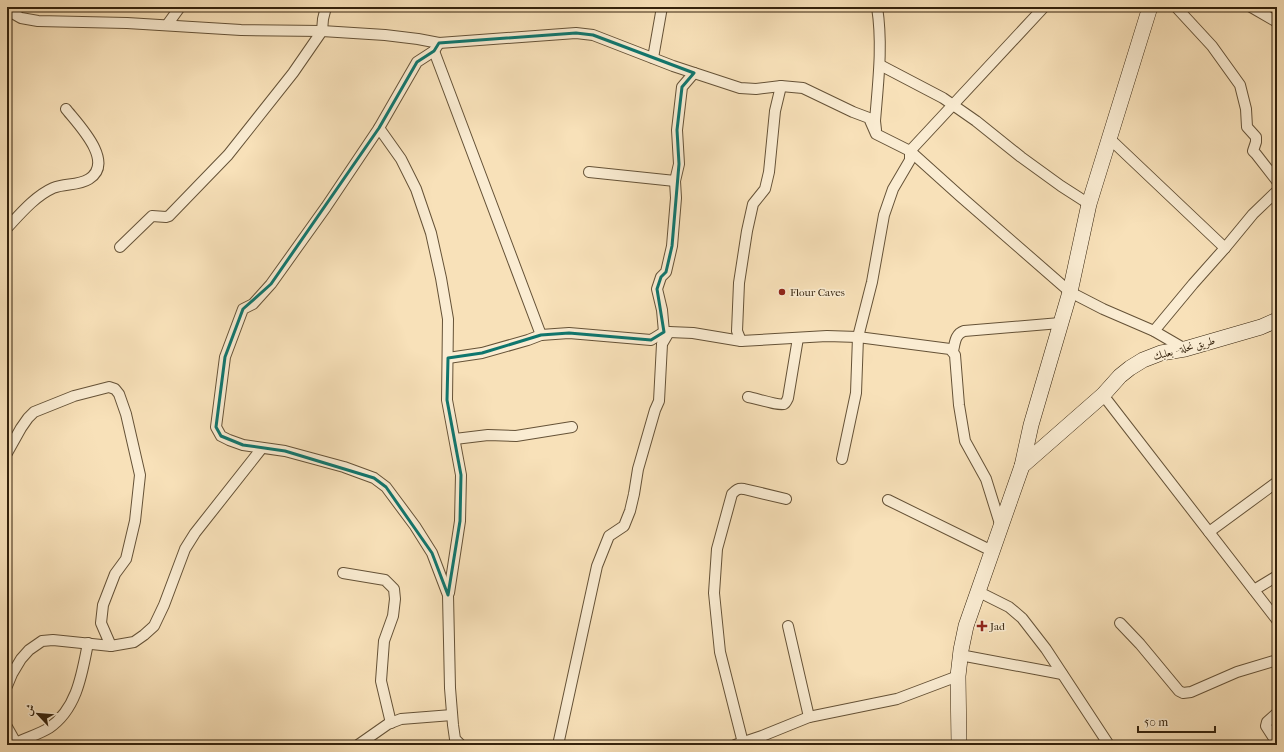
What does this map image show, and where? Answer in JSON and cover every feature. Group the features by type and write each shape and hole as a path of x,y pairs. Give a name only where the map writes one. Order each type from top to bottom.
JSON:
{"street":[{"path":"167,25 180,7"},
{"path":"120,247 152,216 166,218 169,216 223,161 293,74 322,31 326,7"},
{"path":"653,58 662,7"},
{"path":"876,134 875,121 880,65 879,22 877,7"},
{"path":"842,459 856,393 858,337 872,282 884,215 893,189 910,160 910,151 1044,7"},
{"path":"959,745 958,676 960,655 966,626 1022,466 1031,425 1070,292 1090,204 1150,7"},
{"path":"1176,7 1212,46 1240,85 1246,109 1247,127 1256,138 1253,151 1277,181"},
{"path":"1251,7 1277,22"},
{"path":"7,10 21,18 38,21 127,23 241,30 322,31 385,35 418,39 436,47 576,32 593,35 694,73 740,88 756,89 781,86 804,88 868,118 876,134 910,151 966,202 1070,292 1103,309 1154,331 1185,349"},
{"path":"436,47 417,62 379,128 272,284 253,304 243,309 225,358 216,428 221,436 243,445 285,451 344,467 374,478 386,487 415,526 432,553 448,595"},
{"path":"436,47 541,334"},
{"path":"880,65 943,98 976,121 1021,157 1090,204"},
{"path":"558,745 597,566 609,536 624,526 630,511 638,469 659,401 662,344 666,332 657,289 661,277 666,272 672,246 676,198 675,181 679,164 677,130 682,87 694,73"},
{"path":"741,341 737,332 738,299 747,231 753,204 765,189 769,172 775,111 781,86"},
{"path":"7,228 28,206 47,191 61,185 75,184 93,175 98,161 98,154 90,139 66,109"},
{"path":"379,128 401,159 416,189 431,233 448,319 447,400 461,475 460,521 448,595 450,688 455,739 461,745"},
{"path":"1110,139 1225,248"},
{"path":"589,172 675,181"},
{"path":"1154,331 1253,214 1277,191"},
{"name":"طريق نحلة - بعلبك","path":"1022,466 1103,395 1120,376 1143,360 1161,353 1185,349 1261,327 1277,320"},
{"path":"1001,527 986,479 965,441 959,405 955,355 953,351 956,337 960,332 964,331 1060,323"},
{"path":"448,358 482,353 528,340 541,334 569,333 651,340 666,332 693,333 741,341 827,336 858,337 912,345 937,346 953,351"},
{"path":"748,397 784,404 788,398 798,338"},
{"path":"7,453 21,428 34,412 74,396 109,387 115,389 119,394 126,414 140,475 135,521 126,559 115,574 103,605 101,623 111,646"},
{"path":"1103,395 1277,620"},
{"path":"455,439 488,435 516,436 572,427"},
{"path":"7,686 21,659 29,650 42,641 53,640 111,646 134,642 154,626 164,605 188,543 262,448"},
{"path":"1209,532 1277,482"},
{"path":"786,499 738,488 732,494 716,549 714,593 720,652 739,744 809,717 897,699 958,676"},
{"path":"888,500 992,551"},
{"path":"343,573 385,580 392,585 394,589 395,600 393,616 384,641 381,681 391,722"},
{"path":"1254,590 1277,576"},
{"path":"979,592 1009,607 1022,618 1046,649 1109,745"},
{"path":"1120,623 1140,644 1179,691 1183,693 1191,692 1237,672 1277,660"},
{"path":"788,626 809,717"},
{"path":"7,727 14,744 48,728 63,715 70,704 81,679 88,643"},
{"path":"960,655 1062,674"},
{"path":"1277,713 1267,722 1266,726 1277,743"},
{"path":"358,745 391,722 401,719 452,715"}],"highlighted area":[{"path":"576,33 593,35 694,73 682,87 677,130 679,164 672,246 666,272 661,277 657,289 664,332 651,340 569,333 541,335 482,353 448,358 447,400 461,475 460,521 448,595 432,553 386,487 374,478 285,451 243,445 221,436 216,427 225,357 243,309 271,284 379,128 417,62 434,51 439,43"}],"place":[{"name":"Flour Caves","path":"782,292"},
{"name":"Jad","path":"982,626"}]}
